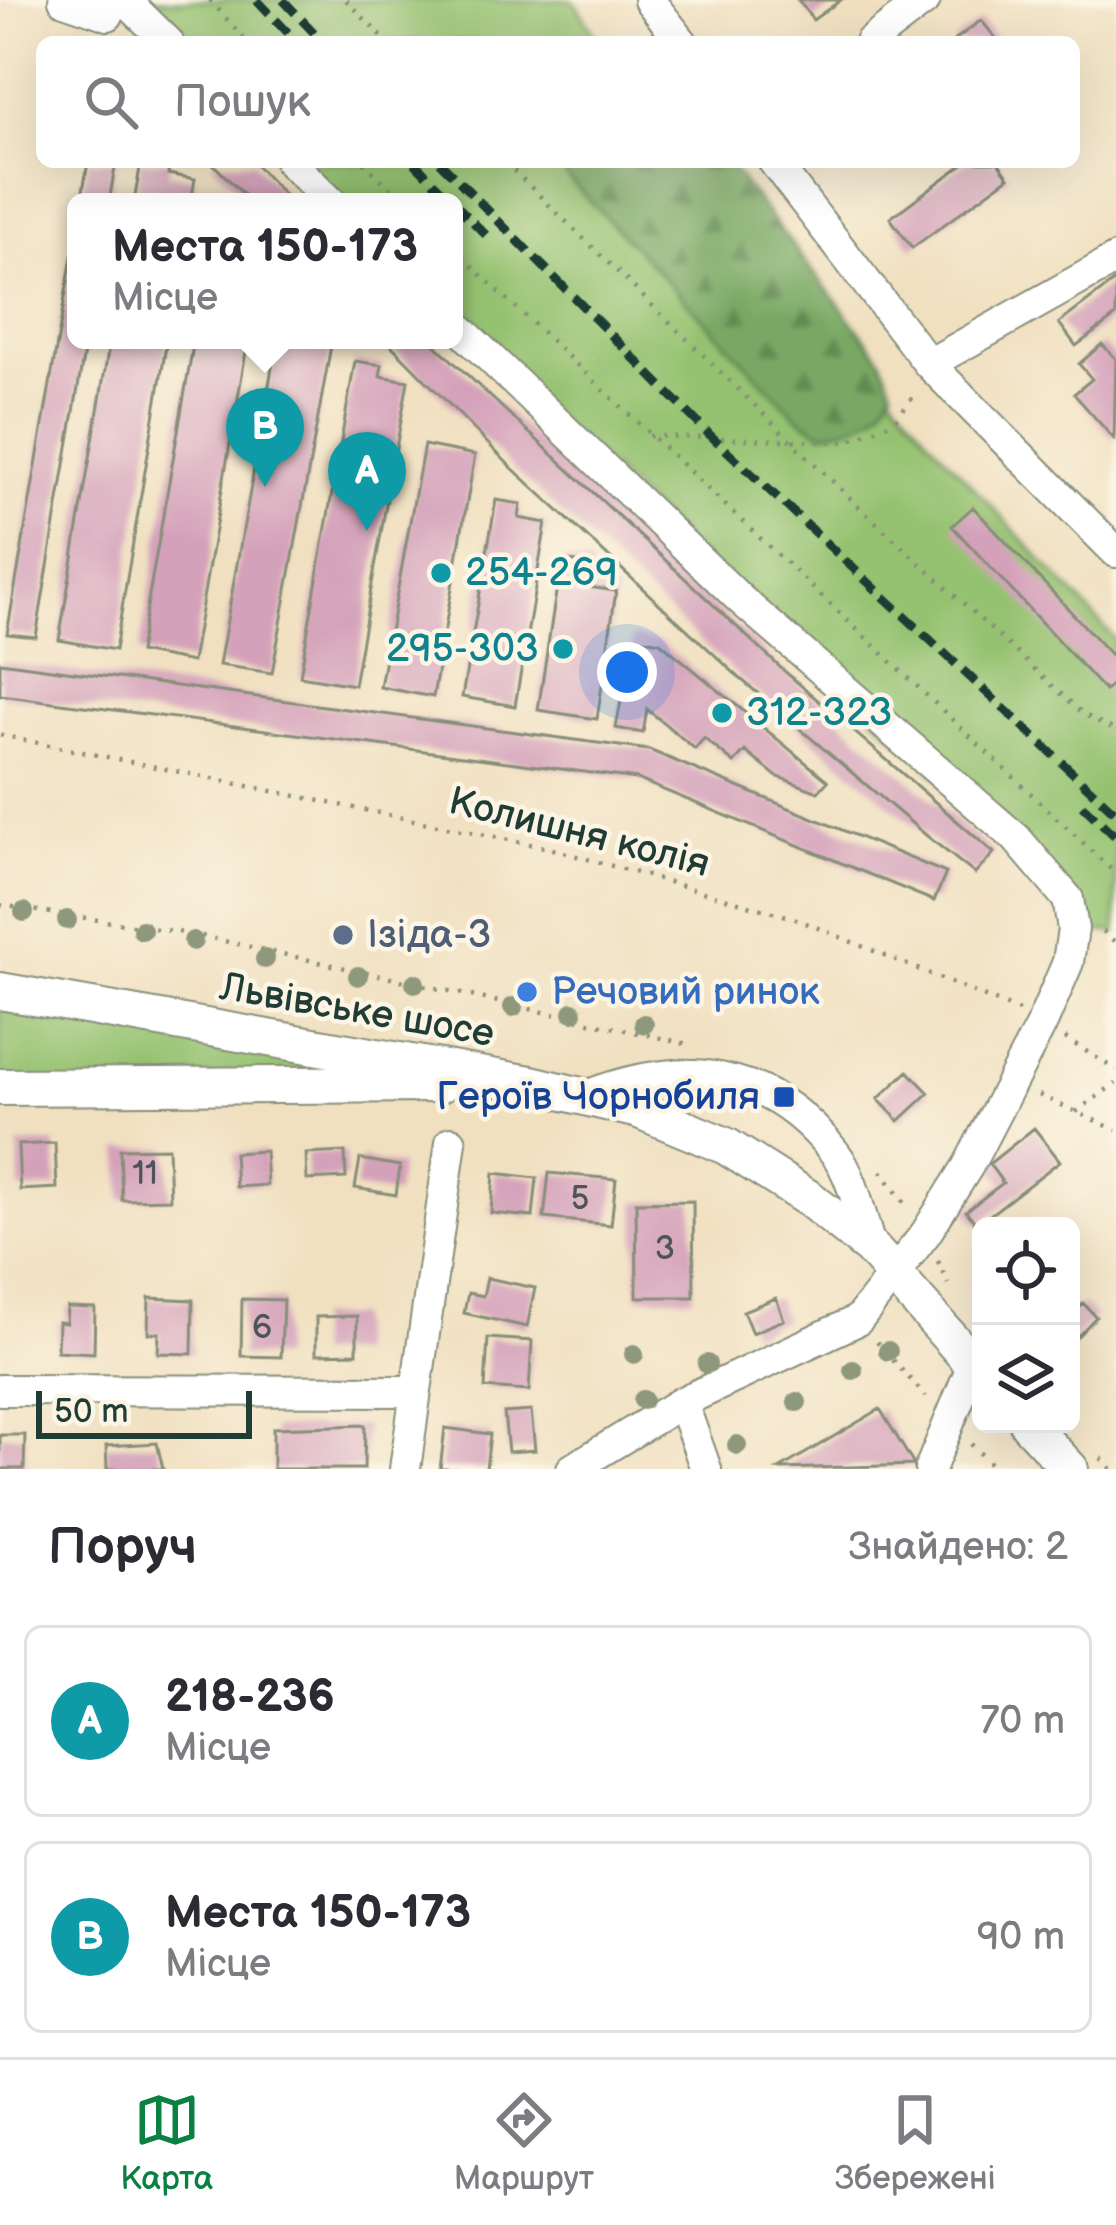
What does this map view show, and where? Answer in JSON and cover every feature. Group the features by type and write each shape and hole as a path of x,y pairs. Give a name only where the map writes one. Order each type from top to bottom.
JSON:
{"main road":[{"name":"Львівське шосе","path":"0,991 531,1084"},
{"name":"Львівське шосе","path":"0,1087 531,1084"},
{"path":"531,1084 639,1110 726,1146 811,1200 882,1261 972,1362"},
{"path":"1036,1433 1070,1469"}],"street":[{"path":"64,0 108,15 110,0"},
{"path":"125,0 162,36"},
{"path":"650,0 677,36"},
{"path":"878,36 925,0"},
{"path":"296,168 322,193"},
{"path":"779,168 929,364 1116,552"},
{"path":"929,364 1116,259"},
{"path":"463,332 741,601 1046,870 1068,899 1073,928 1068,962 1012,1083 926,1233 882,1261 858,1320 682,1402 572,1469"},
{"path":"587,1096 680,1071 738,1082 791,1109 838,1156 882,1261"},
{"path":"405,1469 451,1142"},
{"path":"930,1469 972,1379"},
{"path":"0,1390 413,1391"},
{"path":"682,1402 706,1469"}],"path":[{"path":"210,0 242,36"},
{"path":"346,0 381,36"},
{"path":"369,168 395,193"},
{"path":"511,168 788,438 1083,714 1116,731"},
{"path":"463,258 1116,874"},
{"path":"649,436 844,442 893,422 921,386 929,364"},
{"name":"Колишня колія","path":"0,735 549,848 794,918 1042,1023 1116,1070"},
{"path":"0,905 197,935 691,1044"},
{"path":"1076,1112 1116,1082"},
{"path":"1012,1083 1116,1130"},
{"path":"873,1161 926,1233 952,1294"}],"green space":[{"path":"125,0 573,0 596,36 162,36"},
{"path":"296,168 704,168 933,443 1116,640 1116,933 1073,929 1068,899 463,331 463,193 322,193"},
{"path":"565,168 732,168 881,358 893,389 887,400 864,421 822,433 796,416 566,176"},
{"path":"0,991 531,1084 0,1087"}],"building":[{"path":"798,0 841,0 813,20"},
{"path":"981,20 994,36 960,36"},
{"path":"87,168 115,168 111,193 83,193"},
{"path":"140,168 169,168 168,174 195,179 193,193 136,193"},
{"path":"217,168 259,168 282,193 242,193"},
{"path":"958,168 1002,168 1009,177 912,248 890,218"},
{"path":"1116,280 1116,316 1076,346 1059,323"},
{"path":"67,286 67,349 84,349 36,637 7,634"},
{"path":"1102,344 1116,359 1114,439 1074,394 1092,379 1079,364"},
{"path":"108,349 165,349 115,650 59,640"},
{"path":"192,349 246,349 192,662 139,652"},
{"path":"275,349 330,349 272,673 219,665"},
{"path":"395,349 440,349 783,670 994,853 975,874 927,836 742,680 510,466"},
{"path":"355,361 382,365 380,376 408,381 354,685 300,676"},
{"path":"424,445 475,455 433,697 380,687"},
{"path":"496,500 521,504 519,518 546,523 515,706 462,697"},
{"path":"973,507 1116,660 1116,680 1105,691 952,526"},
{"path":"561,560 592,564 588,587 616,591 597,719 538,710"},
{"path":"633,637 660,642 828,781 818,792 776,776 745,751 734,763 704,738 695,749 647,709 643,733 616,728"},
{"path":"0,662 649,750 946,873 934,901 637,779 0,695"},
{"path":"908,1071 929,1093 899,1121 878,1099"},
{"path":"1034,1128 1060,1161 987,1217 972,1219 966,1211 1003,1183 989,1164"},
{"path":"55,1143 57,1188 20,1190 18,1145"},
{"path":"168,1148 170,1199 122,1200 120,1149"},
{"path":"265,1151 267,1185 236,1187 234,1153"},
{"path":"345,1152 346,1178 307,1180 306,1154"},
{"path":"360,1159 400,1166 396,1195 355,1188"},
{"path":"494,1173 537,1178 533,1217 491,1213"},
{"path":"549,1173 616,1179 611,1225 544,1218"},
{"path":"693,1201 694,1297 637,1297 636,1202"},
{"path":"487,1278 535,1288 527,1327 464,1313 468,1293 483,1296"},
{"path":"149,1298 193,1300 192,1354 158,1353 159,1333 148,1333"},
{"path":"776,1298 784,1320 752,1333 743,1311"},
{"path":"242,1299 283,1300 281,1357 241,1356"},
{"path":"1083,1303 1096,1317 1080,1334 1080,1325"},
{"path":"67,1307 95,1308 94,1353 57,1351 58,1322 66,1323"},
{"path":"357,1316 357,1353 316,1354 316,1317"},
{"path":"488,1338 532,1341 529,1391 485,1388"},
{"path":"880,1409 914,1465 779,1469"},
{"path":"531,1411 535,1450 508,1452 504,1413"},
{"path":"365,1425 364,1469 273,1469 273,1428"},
{"path":"445,1428 490,1434 486,1469 440,1469"},
{"path":"0,1435 25,1435 24,1469 0,1469"},
{"path":"157,1443 163,1469 107,1469 106,1446"}],"railway":[{"path":"257,0 291,36"},
{"path":"283,0 317,36"},
{"path":"420,168 444,193"},
{"path":"446,168 709,434 1116,813"},
{"path":"463,212 488,237"},
{"path":"1082,805 1116,837"}],"place":[{"name":"Места 150-173","path":"265,487"},
{"name":"218-236","path":"367,531"},
{"name":"254-269","path":"441,573"},
{"name":"295-303","path":"563,649"},
{"name":"312-323","path":"722,713"},
{"name":"Ізіда-3","path":"343,935"},
{"name":"Речовий ринок","path":"527,992"},
{"name":"Героїв Чорнобиля","path":"784,1097"}]}
